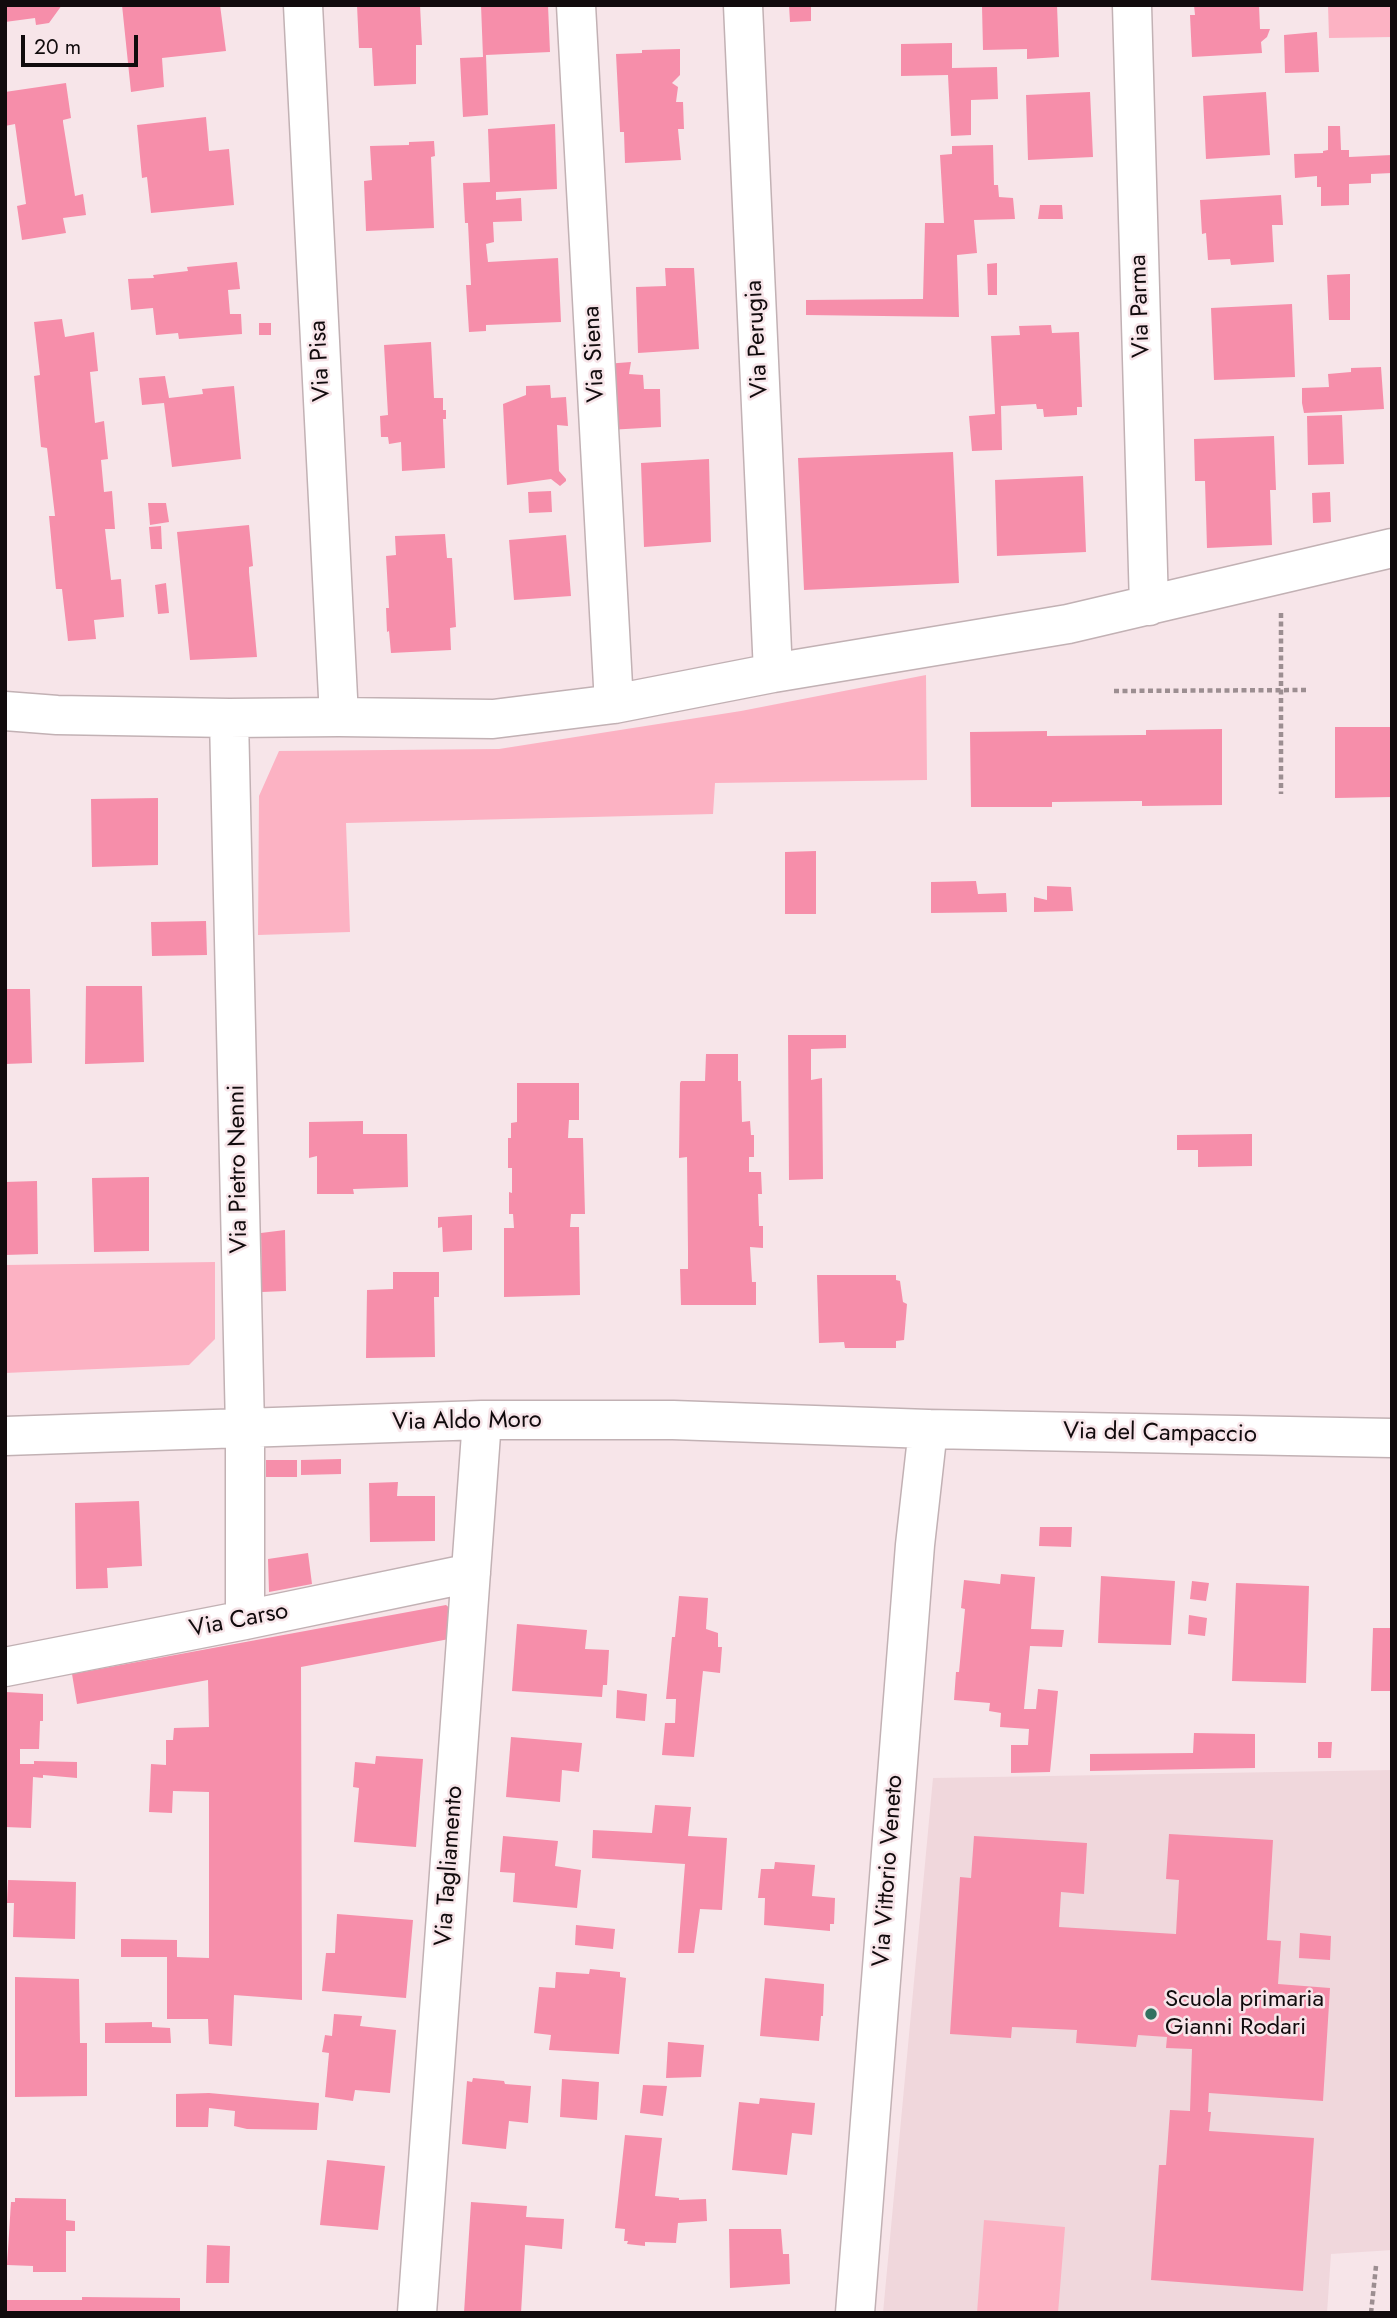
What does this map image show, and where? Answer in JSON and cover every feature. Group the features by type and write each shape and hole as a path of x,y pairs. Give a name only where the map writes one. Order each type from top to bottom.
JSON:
{"street":[{"name":"Via Pisa","path":"303,5 339,717"},
{"name":"Via Siena","path":"576,5 614,704"},
{"name":"Via Perugia","path":"743,5 773,673"},
{"name":"Via Parma","path":"1132,5 1149,606"},
{"path":"5,711 57,715 229,718 493,719 614,704 773,673 1068,624 1392,548"},
{"name":"Via Pietro Nenni","path":"229,718 245,1428 246,1620"},
{"name":"Via Aldo Moro","path":"5,1436 482,1420 673,1420 928,1429"},
{"name":"Via Tagliamento","path":"417,2313 482,1420"},
{"name":"Via del Campaccio","path":"928,1429 1392,1438"},
{"name":"Via Vittorio Veneto","path":"855,2313 915,1545 928,1429"},
{"name":"Via Carso","path":"5,1667 246,1620 472,1556"}],"path":[{"path":"1281,575 1281,794"},
{"path":"1114,691 1309,691"},
{"path":"1371,2313 1376,2266"}],"shaded area":[{"path":"1328,5 1392,5 1392,37 1329,38"},
{"path":"926,675 927,780 715,783 713,814 346,823 350,932 258,935 259,796 279,751 499,749 741,711"},
{"path":"215,1262 215,1339 189,1365 5,1373 5,1265"},
{"name":"Scuola primaria Gianni Rodari","path":"1392,1770 1392,2250 1331,2254 1327,2313 883,2313 933,1778"},
{"path":"984,2220 1065,2227 1058,2313 977,2313"}],"building":[{"path":"5,5 62,5 49,23 36,25 35,18 5,22"},
{"path":"122,5 220,5 226,51 162,58 164,87 131,92"},
{"path":"357,5 420,5 422,45 416,45 416,84 374,86 372,48 359,48"},
{"path":"481,5 548,5 550,52 486,55 488,115 463,117 460,58 483,57"},
{"path":"789,5 811,5 811,21 790,22"},
{"path":"1057,5 1059,57 1027,59 1027,49 983,50 982,6"},
{"path":"1194,5 1259,5 1260,29 1270,29 1261,42 1262,53 1192,57 1190,15 1195,15"},
{"path":"1317,32 1319,72 1285,73 1284,35"},
{"path":"952,43 952,68 997,67 998,99 971,100 971,135 951,136 948,75 901,76 901,44"},
{"path":"680,49 680,75 672,83 678,87 676,102 683,102 684,129 678,129 681,160 625,163 624,132 620,132 616,54"},
{"path":"66,83 71,118 63,122 75,196 83,194 86,215 63,218 66,233 22,240 17,206 26,204 15,124 5,126 5,92"},
{"path":"1090,92 1093,157 1028,160 1026,95"},
{"path":"1266,92 1270,155 1206,159 1203,96"},
{"path":"206,117 209,151 229,149 234,205 151,213 147,177 142,178 137,125"},
{"path":"555,124 557,189 496,192 496,200 521,198 522,221 493,222 494,242 486,244 488,262 558,258 561,322 486,325 486,331 469,332 466,285 471,285 463,183 490,182 488,129"},
{"path":"1328,126 1340,126 1341,150 1349,150 1349,157 1392,155 1392,173 1371,174 1371,183 1349,184 1349,205 1321,206 1321,187 1317,187 1317,176 1295,178 1294,154 1323,153 1328,150"},
{"path":"434,141 435,156 431,157 434,228 366,231 364,181 372,180 370,146"},
{"path":"993,145 994,185 998,185 999,197 1013,198 1015,219 974,220 977,253 957,255 959,317 806,315 806,300 923,299 925,223 944,223 940,155 952,154 952,146"},
{"path":"1281,195 1283,225 1272,225 1274,262 1231,265 1230,259 1208,260 1206,233 1202,234 1200,200"},
{"path":"1040,205 1062,205 1063,219 1038,219"},
{"path":"237,262 240,289 228,290 230,314 241,314 242,334 179,339 178,333 156,335 153,308 131,310 128,279 154,278 153,275 188,271 187,267"},
{"path":"997,263 997,295 988,295 987,264"},
{"path":"665,268 694,268 699,349 638,353 636,287 666,286"},
{"path":"1350,274 1350,320 1329,320 1327,275"},
{"path":"1292,304 1295,377 1214,380 1211,308"},
{"path":"62,319 65,337 94,332 98,371 90,372 95,423 104,421 108,459 101,460 104,492 112,491 115,529 105,529 111,580 121,579 124,617 94,620 96,639 68,641 62,589 56,589 49,516 55,516 47,448 41,447 34,376 40,375 34,322"},
{"path":"259,323 271,323 271,335 259,335"},
{"path":"1051,325 1052,333 1079,332 1082,407 1077,407 1077,415 1044,417 1043,409 1037,409 1036,404 1001,406 1002,450 972,451 969,416 995,414 991,336 1020,335 1019,326"},
{"path":"431,342 434,398 443,398 443,410 446,410 446,419 443,419 445,468 402,471 401,442 389,444 388,437 381,437 380,416 388,415 384,345"},
{"path":"631,362 629,374 643,375 644,389 660,389 661,427 608,430 605,364"},
{"path":"1381,367 1384,409 1304,413 1302,388 1329,387 1328,374 1351,372 1351,368"},
{"path":"165,376 169,398 203,394 202,389 234,386 241,459 172,467 164,403 142,405 139,378"},
{"path":"550,385 551,398 566,397 568,426 557,425 559,471 566,481 560,486 551,479 507,485 503,404 526,395 526,386"},
{"path":"1342,415 1344,464 1308,465 1307,416"},
{"path":"1274,436 1276,490 1270,490 1272,545 1207,548 1205,481 1195,481 1194,439"},
{"path":"953,452 959,583 804,590 798,458"},
{"path":"709,459 711,542 644,547 641,463"},
{"path":"1083,476 1086,552 997,556 995,480"},
{"path":"551,491 552,512 529,513 528,492"},
{"path":"1330,492 1331,522 1313,523 1312,493"},
{"path":"148,503 166,503 169,522 150,525"},
{"path":"249,525 253,566 249,567 249,572 257,657 190,660 177,532"},
{"path":"161,526 162,549 151,549 149,527"},
{"path":"445,534 447,558 452,558 456,627 450,628 451,650 391,653 389,631 387,632 386,608 389,608 386,556 396,555 395,536"},
{"path":"566,535 571,596 514,600 509,540"},
{"path":"166,583 169,613 158,614 155,585"},
{"path":"1335,727 1392,727 1392,797 1335,798"},
{"path":"1222,729 1222,805 1142,806 1142,801 1136,801 1052,802 1052,807 971,807 970,732 1047,731 1047,736 1146,735 1146,730"},
{"path":"158,798 158,865 92,867 91,799"},
{"path":"816,851 816,914 785,914 785,852"},
{"path":"976,881 978,894 1006,893 1007,912 931,913 931,882"},
{"path":"1047,886 1071,887 1073,911 1034,912 1034,897 1047,900"},
{"path":"206,921 207,955 152,956 151,922"},
{"path":"86,986 142,986 144,1062 85,1064"},
{"path":"5,989 30,989 32,1063 5,1064"},
{"path":"788,1035 846,1035 846,1048 811,1049 811,1080 822,1078 823,1179 789,1180"},
{"path":"706,1054 738,1054 742,1122 750,1121 751,1135 754,1135 754,1157 749,1157 749,1172 761,1172 762,1194 758,1194 763,1248 750,1247 752,1282 756,1282 756,1305 681,1305 680,1269 688,1269 688,1251 687,1157 679,1158 680,1083 705,1081"},
{"path":"517,1083 579,1083 579,1120 569,1120 568,1138 583,1138 585,1214 571,1214 570,1227 579,1227 580,1295 504,1297 504,1228 514,1228 513,1214 509,1214 512,1168 508,1168 508,1138 511,1138 511,1123 517,1122"},
{"path":"363,1121 363,1134 407,1134 408,1187 353,1189 354,1194 317,1194 317,1156 309,1158 309,1122"},
{"path":"1252,1134 1252,1166 1198,1167 1198,1150 1177,1150 1177,1135"},
{"path":"149,1177 149,1251 94,1252 92,1178"},
{"path":"37,1181 38,1254 5,1255 5,1182"},
{"path":"472,1215 472,1250 443,1252 442,1227 438,1228 438,1217"},
{"path":"285,1230 286,1291 262,1292 261,1233"},
{"path":"393,1272 439,1272 439,1297 434,1297 435,1357 366,1358 367,1290 393,1289"},
{"path":"817,1275 896,1275 896,1280 900,1281 903,1302 907,1304 904,1340 896,1341 896,1348 845,1348 844,1342 819,1343"},
{"path":"341,1459 341,1474 301,1475 301,1460"},
{"path":"266,1460 297,1460 297,1477 266,1477"},
{"path":"398,1482 397,1496 435,1496 435,1541 370,1542 369,1483"},
{"path":"139,1501 142,1566 107,1568 108,1588 76,1589 75,1503"},
{"path":"1040,1527 1072,1527 1071,1547 1039,1546"},
{"path":"308,1553 312,1584 269,1592 268,1559"},
{"path":"1001,1574 1035,1577 1031,1629 1064,1630 1062,1647 1030,1646 1024,1709 1036,1709 1038,1689 1058,1691 1050,1772 1011,1773 1011,1745 1028,1745 1029,1729 1000,1727 1001,1713 989,1711 990,1703 954,1700 965,1609 961,1608 964,1580 1000,1584"},
{"path":"1101,1576 1175,1581 1171,1645 1098,1643"},
{"path":"1192,1581 1209,1583 1206,1601 1190,1599"},
{"path":"1236,1583 1309,1586 1306,1683 1232,1681"},
{"path":"679,1596 708,1598 706,1629 718,1633 718,1647 722,1647 720,1673 703,1671 694,1757 662,1755 665,1723 675,1723 676,1699 666,1699"},
{"path":"446,1605 452,1610 449,1639 301,1667 302,2000 234,1995 232,2046 209,2044 208,2019 167,2019 167,1957 121,1957 121,1939 177,1940 177,1957 209,1958 209,1792 173,1791 172,1813 149,1812 151,1764 166,1765 166,1740 173,1740 174,1728 209,1727 208,1680 77,1704 72,1674"},
{"path":"1189,1615 1207,1618 1205,1636 1188,1634"},
{"path":"517,1624 587,1630 585,1649 609,1650 607,1685 603,1685 602,1697 512,1691"},
{"path":"1373,1628 1392,1628 1392,1691 1371,1691"},
{"path":"617,1690 647,1694 645,1721 616,1718"},
{"path":"5,1692 43,1694 39,1749 20,1749 20,1764 34,1764 34,1761 77,1762 77,1778 43,1775 43,1778 33,1777 31,1828 5,1827"},
{"path":"1194,1733 1255,1734 1255,1768 1090,1771 1090,1754 1193,1753"},
{"path":"511,1737 582,1743 579,1772 562,1770 560,1802 506,1797"},
{"path":"1318,1742 1332,1742 1331,1758 1318,1758"},
{"path":"376,1756 423,1759 416,1847 354,1842 359,1788 353,1787 355,1762 375,1764"},
{"path":"655,1805 691,1807 688,1836 727,1838 722,1910 700,1909 694,1953 678,1953 685,1864 592,1858 593,1830 652,1833"},
{"path":"1169,1834 1273,1840 1267,1940 1281,1941 1278,1984 1330,1988 1323,2101 1209,2093 1209,2131 1314,2138 1303,2291 1151,2280 1159,2165 1166,2165 1170,2110 1190,2111 1192,2049 1166,2048 1167,2037 1138,2035 1136,2047 1076,2043 1077,2030 1012,2027 1011,2038 950,2034 960,1877 971,1878 974,1836 1087,1843 1084,1894 1061,1892 1059,1927 1176,1934 1179,1880 1166,1879"},
{"path":"503,1836 558,1841 555,1866 581,1870 577,1908 513,1902 515,1873 500,1872"},
{"path":"775,1862 815,1865 812,1896 835,1898 834,1924 830,1924 830,1931 764,1925 765,1898 758,1898 761,1869 774,1869"},
{"path":"8,1880 76,1882 75,1939 13,1937 14,1903 7,1903"},
{"path":"337,1914 413,1920 406,1998 322,1991 326,1953 335,1953"},
{"path":"576,1925 615,1929 613,1949 575,1945"},
{"path":"1300,1933 1331,1936 1330,1960 1299,1958"},
{"path":"590,1969 620,1972 620,1977 626,1978 619,2054 549,2050 551,2035 534,2033 539,1987 555,1988 556,1972 589,1974"},
{"path":"15,1977 79,1979 80,2043 87,2043 87,2096 15,2097"},
{"path":"765,1978 824,1984 819,2041 760,2036"},
{"path":"334,2014 362,2016 360,2026 396,2030 390,2093 355,2090 353,2101 325,2097 329,2053 322,2052 325,2035 332,2036"},
{"path":"152,2022 152,2027 170,2028 171,2043 105,2043 105,2023"},
{"path":"668,2042 704,2045 701,2077 666,2078"},
{"path":"473,2078 531,2086 528,2123 509,2121 506,2149 462,2144 467,2081 472,2082"},
{"path":"562,2079 599,2082 597,2120 560,2117"},
{"path":"643,2085 667,2086 663,2116 640,2113"},
{"path":"209,2093 319,2103 317,2130 247,2129 234,2126 235,2111 209,2108 208,2127 176,2127 176,2094"},
{"path":"760,2098 815,2103 812,2135 792,2133 787,2175 732,2170 739,2102 759,2104"},
{"path":"625,2135 662,2138 655,2196 679,2200 706,2199 707,2221 678,2223 676,2243 645,2242 645,2246 627,2244 628,2241 624,2241 625,2229 615,2228"},
{"path":"327,2160 385,2166 378,2230 320,2225"},
{"path":"15,2198 66,2199 66,2220 75,2221 75,2231 66,2231 66,2272 33,2272 33,2266 7,2265 11,2202 15,2202"},
{"path":"471,2202 527,2206 526,2217 564,2219 562,2249 525,2245 521,2313 464,2313"},
{"path":"729,2229 781,2229 783,2254 789,2254 790,2284 730,2288"},
{"path":"207,2245 230,2246 229,2283 206,2283"},
{"path":"82,2297 180,2298 180,2313 5,2313 5,2300 82,2300"}],"place":[{"name":"Scuola primaria Gianni Rodari","path":"1151,2014"}]}
